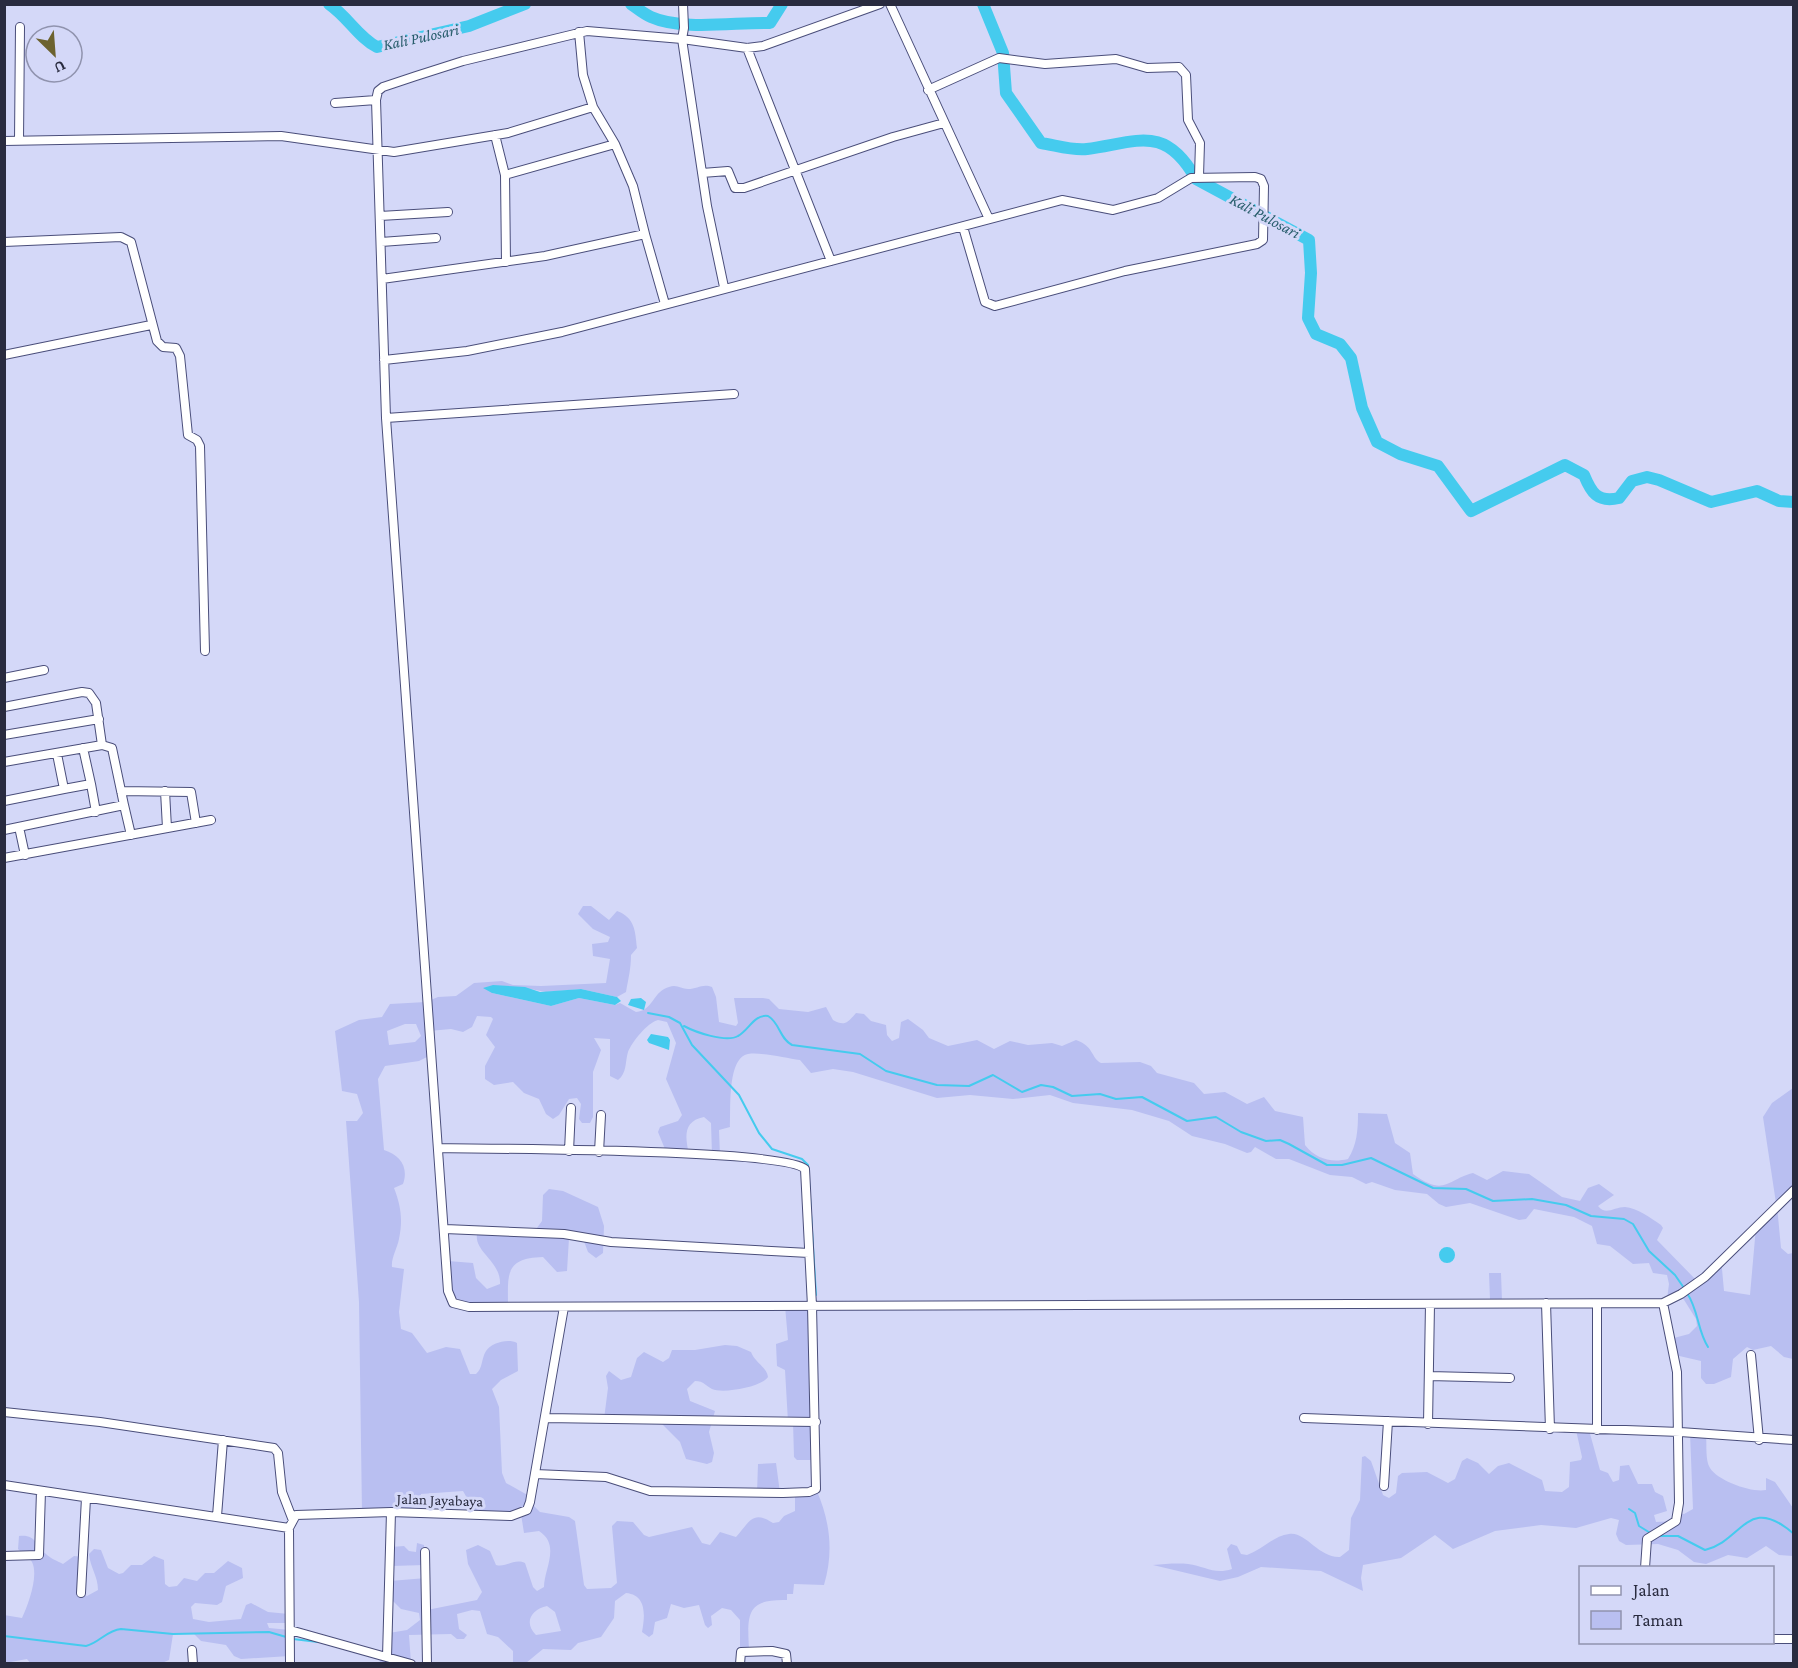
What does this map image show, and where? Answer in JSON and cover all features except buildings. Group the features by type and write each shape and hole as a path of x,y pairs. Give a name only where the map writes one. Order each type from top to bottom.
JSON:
{"street":[{"path":"683,4 682,39 702,173 724,287"},
{"path":"880,4 764,46 747,48 682,39 594,31 579,32 463,61 400,81 378,91 376,100 386,418 448,1291 453,1303 469,1307 1663,1303 1686,1291 1705,1277 1794,1190"},
{"path":"890,4 989,219"},
{"path":"19,140 20,27"},
{"path":"579,32 583,75 593,107 615,144 633,186 665,304"},
{"path":"747,48 831,261"},
{"path":"928,90 1003,58 1045,64 1116,59 1147,68 1179,67 1186,75 1188,120 1200,143 1196,177"},
{"path":"335,103 376,100"},
{"path":"4,141 291,137 378,152 394,152 495,135 593,107"},
{"path":"702,173 728,171 735,188 739,189 893,137 944,123"},
{"path":"495,135 505,175 506,262"},
{"path":"505,175 615,144"},
{"path":"384,360 467,351 562,332 724,287 1062,200 1113,210 1158,198 1196,177 1245,176 1261,179 1264,186 1263,240 1257,244 1125,271 994,306 985,302 963,227"},
{"path":"380,216 448,212"},
{"path":"382,279 545,256 645,234"},
{"path":"4,242 128,237 131,242 151,325 160,345 178,350 188,435 197,440 200,446 205,651"},
{"path":"381,242 436,238"},
{"path":"4,355 151,325"},
{"path":"386,418 734,394"},
{"path":"4,678 45,670"},
{"path":"4,707 81,692 93,696 102,745"},
{"path":"4,735 99,719"},
{"path":"4,762 102,745 112,748 131,834"},
{"path":"84,748 96,812"},
{"path":"57,754 64,789"},
{"path":"4,801 91,784"},
{"path":"121,791 165,791 192,794 196,823"},
{"path":"165,791 167,828"},
{"path":"4,830 124,805"},
{"path":"4,858 211,820"},
{"path":"19,827 25,855"},
{"path":"569,1150 571,1108"},
{"path":"599,1152 602,1115"},
{"path":"439,1148 733,1156 800,1165 805,1169 812,1306 817,1487 809,1492 650,1491 606,1476 535,1474"},
{"path":"445,1229 564,1234 611,1242 809,1253"},
{"path":"1546,1303 1550,1429"},
{"path":"1645,1566 1646,1543 1653,1535 1670,1526 1677,1517 1680,1432 1675,1355 1663,1303"},
{"path":"1428,1424 1430,1304"},
{"path":"1597,1304 1597,1430"},
{"name":"Jalan Jayabaya","path":"292,1518 302,1514 391,1512 511,1516 521,1513 530,1502 564,1306"},
{"path":"1751,1355 1759,1440"},
{"path":"1429,1376 1510,1377"},
{"path":"4,1412 276,1449 282,1492 292,1518 289,1527 290,1664"},
{"path":"545,1418 816,1422"},
{"path":"1304,1418 1550,1429 1680,1432 1759,1440 1794,1440"},
{"path":"1384,1486 1388,1421"},
{"path":"217,1516 223,1440"},
{"path":"4,1485 289,1527"},
{"path":"4,1556 39,1555 42,1491"},
{"path":"81,1593 86,1498"},
{"path":"387,1657 391,1512"},
{"path":"425,1552 427,1664"},
{"path":"290,1636 411,1664"},
{"path":"1774,1639 1794,1639"},
{"path":"192,1650 193,1664"},
{"path":"740,1664 741,1652 772,1651 786,1654 787,1664"}],"green space":[{"path":"583,906 591,906 609,920 617,911 631,921 635,930 637,948 631,955 626,992 617,997 581,989 546,992 520,987 492,993 551,1006 579,998 615,1005 620,1003 636,1012 650,1005 659,992 669,987 688,989 706,986 712,987 716,997 719,1022 736,1026 738,1023 734,998 763,998 769,999 779,1009 808,1012 826,1007 833,1020 841,1023 848,1021 856,1013 864,1014 871,1021 886,1025 887,1035 892,1041 899,1038 901,1022 908,1019 923,1030 929,1038 948,1046 977,1040 994,1049 1010,1041 1028,1045 1052,1043 1062,1046 1076,1040 1086,1045 1101,1063 1140,1062 1151,1066 1157,1073 1194,1083 1204,1094 1225,1092 1247,1104 1264,1097 1275,1111 1303,1117 1305,1145 1319,1157 1330,1160 1348,1159 1356,1137 1358,1113 1387,1114 1395,1143 1410,1153 1413,1174 1424,1181 1439,1186 1473,1173 1487,1180 1503,1171 1529,1174 1562,1197 1580,1201 1588,1188 1599,1184 1614,1195 1598,1206 1601,1209 1607,1211 1625,1207 1634,1209 1661,1225 1663,1228 1657,1240 1698,1282 1721,1258 1724,1291 1750,1295 1756,1227 1777,1206 1781,1248 1788,1254 1793,1253 1793,1359 1784,1357 1771,1346 1753,1350 1747,1347 1733,1359 1731,1377 1714,1384 1706,1384 1701,1378 1701,1361 1675,1355 1670,1339 1689,1334 1697,1326 1696,1319 1681,1295 1667,1299 1669,1284 1667,1275 1653,1273 1649,1263 1633,1264 1610,1246 1597,1244 1592,1226 1574,1217 1534,1209 1526,1219 1519,1220 1470,1203 1446,1207 1427,1194 1395,1190 1372,1182 1366,1184 1352,1177 1330,1175 1289,1159 1276,1159 1255,1147 1247,1153 1225,1144 1192,1136 1169,1121 1132,1110 1073,1103 1050,1095 1013,1099 970,1095 937,1098 853,1072 833,1069 811,1073 800,1060 767,1054 748,1054 741,1058 733,1074 730,1127 719,1130 720,1156 712,1155 711,1123 704,1117 692,1122 689,1126 686,1136 689,1154 667,1154 658,1132 660,1127 678,1121 682,1115 666,1079 676,1043 667,1022 658,1020 640,1033 628,1052 624,1071 618,1080 610,1076 610,1039 594,1038 601,1050 593,1072 593,1117 590,1123 582,1123 579,1119 581,1104 577,1098 569,1099 559,1115 553,1119 546,1114 539,1099 524,1093 513,1082 494,1085 485,1079 485,1066 495,1047 486,1035 493,1019 477,1016 472,1027 463,1032 451,1029 429,1031 431,1055 419,1061 385,1066 378,1079 384,1150 399,1158 405,1172 403,1184 394,1188 400,1207 401,1226 392,1264 392,1267 404,1269 399,1312 401,1329 412,1333 427,1353 446,1347 460,1349 470,1374 478,1372 488,1348 505,1341 517,1343 518,1371 501,1380 492,1389 499,1407 502,1473 506,1483 531,1497 530,1502 540,1512 569,1517 575,1521 584,1585 587,1589 611,1588 617,1583 612,1526 617,1521 633,1522 644,1535 649,1537 692,1527 702,1543 710,1545 720,1532 736,1537 755,1518 760,1517 773,1523 779,1522 784,1516 795,1511 795,1493 816,1489 825,1513 829,1536 829,1560 824,1585 794,1584 793,1594 787,1594 787,1600 764,1602 752,1611 748,1626 749,1649 740,1651 740,1620 731,1610 722,1608 711,1616 712,1625 708,1628 699,1605 684,1608 671,1604 667,1618 655,1622 653,1634 649,1637 642,1632 644,1613 641,1602 633,1595 626,1593 615,1601 614,1618 601,1637 578,1643 571,1650 543,1649 526,1663 513,1663 513,1651 498,1637 487,1634 480,1611 472,1610 457,1614 459,1629 467,1635 464,1639 457,1639 451,1634 409,1635 411,1663 380,1663 379,1654 386,1657 389,1633 407,1630 420,1620 419,1613 401,1609 390,1598 390,1581 426,1578 427,1610 477,1600 482,1592 468,1564 466,1550 478,1545 490,1551 496,1565 525,1563 533,1587 537,1591 544,1587 550,1550 546,1537 539,1531 524,1533 521,1514 476,1514 463,1491 421,1494 421,1502 412,1503 411,1513 362,1513 359,1302 346,1121 357,1121 363,1113 357,1094 342,1091 335,1031 359,1020 382,1017 390,1004 426,1002 438,997 456,996 474,983 502,981 513,985 541,986 606,983 610,959 593,956 592,944 608,942 610,937 593,929 578,914","holes":["405,1024 416,1024 421,1036 415,1042 389,1045 387,1031","547,1606 555,1612 561,1631 536,1635 530,1625 531,1617 537,1610"]},
{"path":"1793,1088 1793,1187 1776,1203 1763,1117 1772,1103"},
{"path":"549,1189 563,1191 598,1207 604,1226 603,1253 596,1258 588,1252 582,1236 569,1238 567,1271 557,1272 543,1257 521,1261 511,1270 509,1277 508,1307 469,1307 450,1298 448,1261 473,1263 476,1278 487,1289 500,1284 496,1269 479,1246 477,1234 534,1232 542,1221 543,1195"},
{"path":"1489,1273 1501,1273 1502,1301 1490,1300"},
{"path":"785,1306 812,1306 817,1460 797,1460 794,1457 793,1422 788,1422 785,1370 777,1366 776,1344 788,1340"},
{"path":"725,1345 737,1346 751,1352 768,1377 751,1387 733,1390 712,1389 695,1381 687,1389 690,1401 715,1411 709,1432 714,1453 712,1462 707,1464 686,1459 680,1442 658,1420 604,1419 608,1388 606,1376 609,1371 621,1380 631,1377 637,1358 644,1352 663,1362 669,1358 672,1350 695,1350"},
{"path":"1576,1430 1589,1430 1600,1470 1608,1473 1613,1482 1619,1480 1620,1466 1629,1465 1638,1484 1652,1484 1655,1492 1663,1496 1667,1511 1654,1515 1656,1522 1676,1521 1678,1513 1684,1514 1693,1509 1690,1433 1706,1435 1708,1465 1714,1473 1736,1485 1752,1490 1766,1490 1766,1478 1775,1482 1793,1508 1793,1556 1779,1555 1766,1546 1747,1558 1728,1555 1706,1564 1694,1562 1678,1550 1658,1544 1626,1545 1619,1541 1616,1534 1619,1520 1611,1518 1576,1528 1541,1525 1495,1531 1453,1549 1435,1535 1401,1558 1363,1565 1361,1578 1363,1591 1321,1571 1261,1567 1238,1577 1220,1581 1153,1565 1188,1564 1215,1571 1226,1571 1232,1569 1227,1549 1231,1544 1237,1546 1241,1554 1247,1555 1278,1537 1289,1534 1301,1536 1325,1553 1340,1557 1349,1550 1351,1518 1360,1500 1362,1457 1365,1456 1371,1461 1383,1495 1389,1498 1396,1493 1398,1476 1402,1473 1427,1472 1448,1483 1455,1479 1462,1461 1467,1458 1478,1463 1489,1474 1498,1466 1509,1463 1542,1480 1545,1491 1562,1492 1569,1487 1570,1462 1581,1460 1582,1457"},
{"path":"776,1463 780,1493 757,1493 758,1464"},
{"path":"19,1536 32,1538 42,1551 63,1564 74,1556 83,1557 80,1593 87,1596 98,1590 89,1554 94,1549 101,1550 108,1568 119,1574 131,1565 142,1565 154,1556 164,1560 165,1584 169,1587 177,1586 184,1578 197,1581 205,1573 214,1573 228,1561 242,1568 243,1578 226,1586 222,1602 217,1605 195,1603 191,1607 193,1619 209,1622 241,1619 246,1605 251,1603 268,1612 289,1614 290,1623 267,1623 269,1628 290,1630 290,1656 241,1659 234,1656 226,1645 201,1641 193,1633 173,1634 169,1660 162,1663 31,1664 27,1659 5,1663 4,1615 22,1618 30,1598 34,1575 32,1562 18,1549"},
{"path":"417,1543 424,1545 425,1565 391,1566 391,1547 404,1546 409,1551 416,1552"}],"shaded area":[{"path":"493,985 525,987 540,992 581,989 617,997 621,1001 615,1005 579,998 551,1006 492,993 483,988"},
{"path":"641,998 646,1002 644,1010 628,1005 631,999"},
{"path":"651,1034 668,1037 669,1050 649,1043 647,1040"},
{"path":"1447,1247 1453,1249 1455,1255 1453,1261 1447,1263 1441,1261 1439,1255 1441,1249"}],"waterway":[{"name":"Kali Pulosari","path":"329,4 364,38 377,47 469,26 525,4"},
{"name":"Kali Pulosari","path":"631,4 648,16 678,24 693,25 770,23 782,4"},
{"name":"Kali Pulosari","path":"983,4 1003,53 1006,93 1041,143 1070,149 1136,141 1161,143 1173,150 1185,162 1196,179 1309,240 1311,273 1308,318 1316,334 1340,344 1351,358 1362,408 1377,442 1400,454 1438,466 1471,511 1565,465 1584,475 1592,491 1605,499 1619,498 1632,481 1647,477 1711,502 1757,491 1779,501 1794,502"},
{"path":"648,1013 669,1017 680,1023 692,1045 739,1095 759,1133 772,1149 802,1159 808,1165 816,1295"},
{"path":"684,1026 711,1036 733,1038 759,1017 768,1016 792,1045 860,1054 886,1071 937,1085 969,1086 993,1075 1022,1092 1041,1085 1053,1087 1072,1096 1100,1094 1116,1099 1142,1097 1187,1121 1216,1117 1241,1132 1266,1141 1280,1140 1327,1165 1342,1165 1371,1158 1433,1188 1466,1189 1493,1201 1532,1199 1566,1205 1591,1216 1624,1219 1633,1224 1649,1251 1675,1275 1684,1288"},
{"path":"1687,1293 1708,1347"},
{"path":"1629,1509 1635,1513 1639,1526 1652,1534"},
{"path":"1657,1536 1678,1536 1705,1550 1718,1545 1746,1523 1766,1518 1794,1534"},
{"path":"4,1636 86,1646 121,1629 173,1634 269,1632 293,1639 318,1642"}]}
